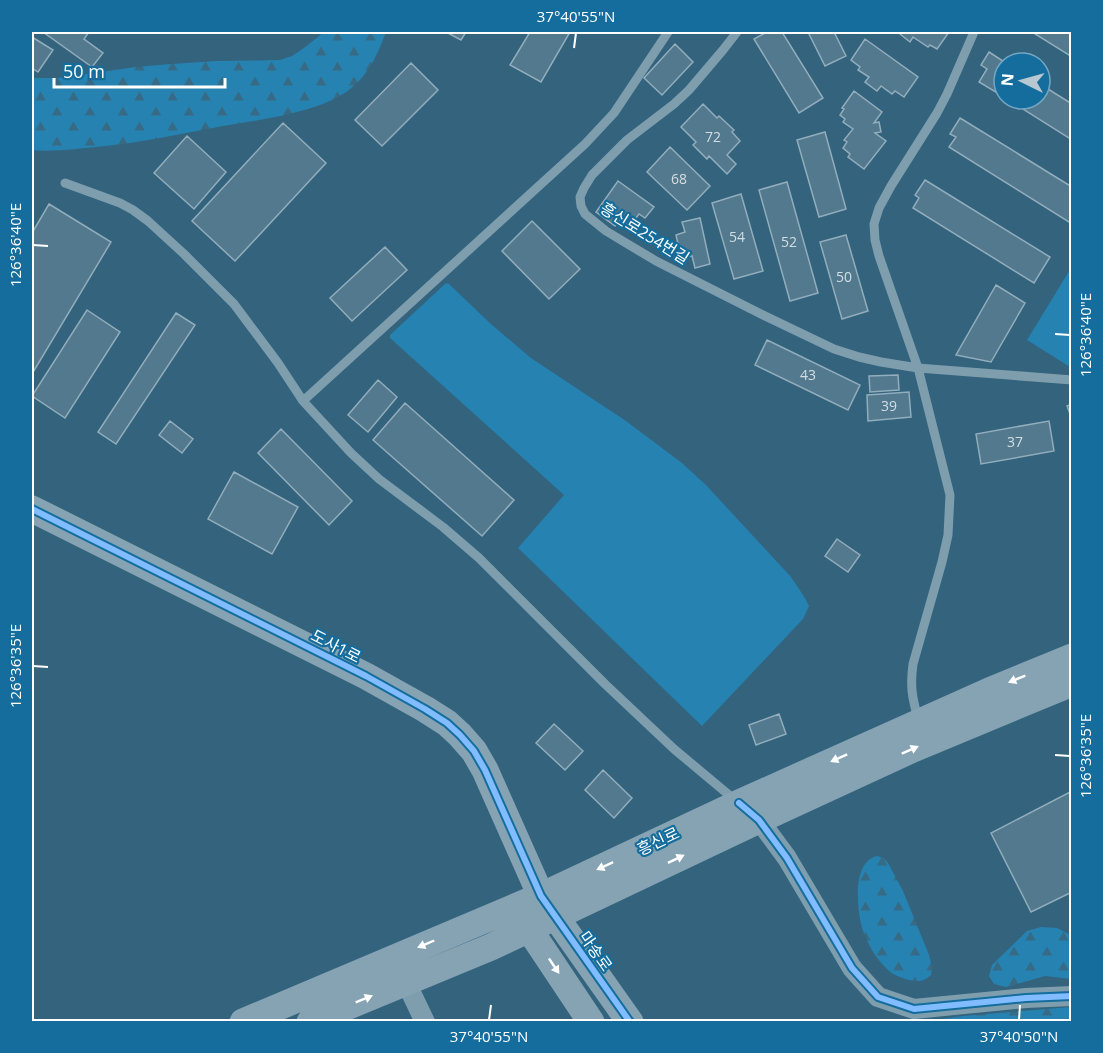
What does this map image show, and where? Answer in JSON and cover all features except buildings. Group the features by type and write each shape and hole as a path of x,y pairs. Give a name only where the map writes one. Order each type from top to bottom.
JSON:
{"main road":[{"name":"도사1로","path":"32,509 366,676 447,723 474,751 485,770 548,907"},
{"name":"흥신로","path":"243,1022 548,907 749,812 919,723 1071,657"},
{"name":"흥신로","path":"749,812 913,749 1071,683"},
{"path":"310,1022 529,929 548,907"},
{"name":"마송로","path":"548,907 630,1022"},
{"path":"529,929 591,1022"}],"street":[{"path":"749,812 787,858 852,968 878,997 914,1009 1071,996"},
{"path":"406,982 425,1022"}],"lane":[{"path":"303,401 585,144 614,113 668,32"},
{"name":"흥신로254번길","path":"737,32 689,90 627,140 592,175 580,197 585,214 606,231 646,255 834,349 859,357 918,368 1071,380"},
{"path":"919,723 911,695 913,664 948,536 950,495 918,368 879,256 874,224 879,208 891,186 947,94 974,32"},
{"path":"65,183 133,210 183,253 234,304 303,401 364,466 479,558 674,749 749,812"}],"green space":[{"path":"324,32 386,32 376,56 363,77 350,89 323,104 272,118 144,141 48,151 32,150 32,78 58,78 171,64 280,60 292,56"},
{"path":"1071,268 1072,364 1070,367 1027,340"},
{"path":"446,283 531,358 626,421 682,463 706,485 791,577 805,598 809,606 803,619 702,726 518,548 564,495 390,338 390,335"},
{"path":"877,856 888,863 903,891 929,955 931,975 923,980 906,979 887,969 875,955 863,931 858,901 860,877 869,860"},
{"path":"1041,927 1057,928 1071,935 1071,979 1045,976 1006,987 994,984 989,976 992,965 1027,931"},
{"path":"1071,1007 1071,1021 928,1021 963,1016"}],"cycle path":[{"path":"32,509 366,676 447,723 474,751 485,770 541,896 630,1022"},
{"path":"739,803 759,820 787,858 852,968 878,997 914,1009 1072,996"}]}
